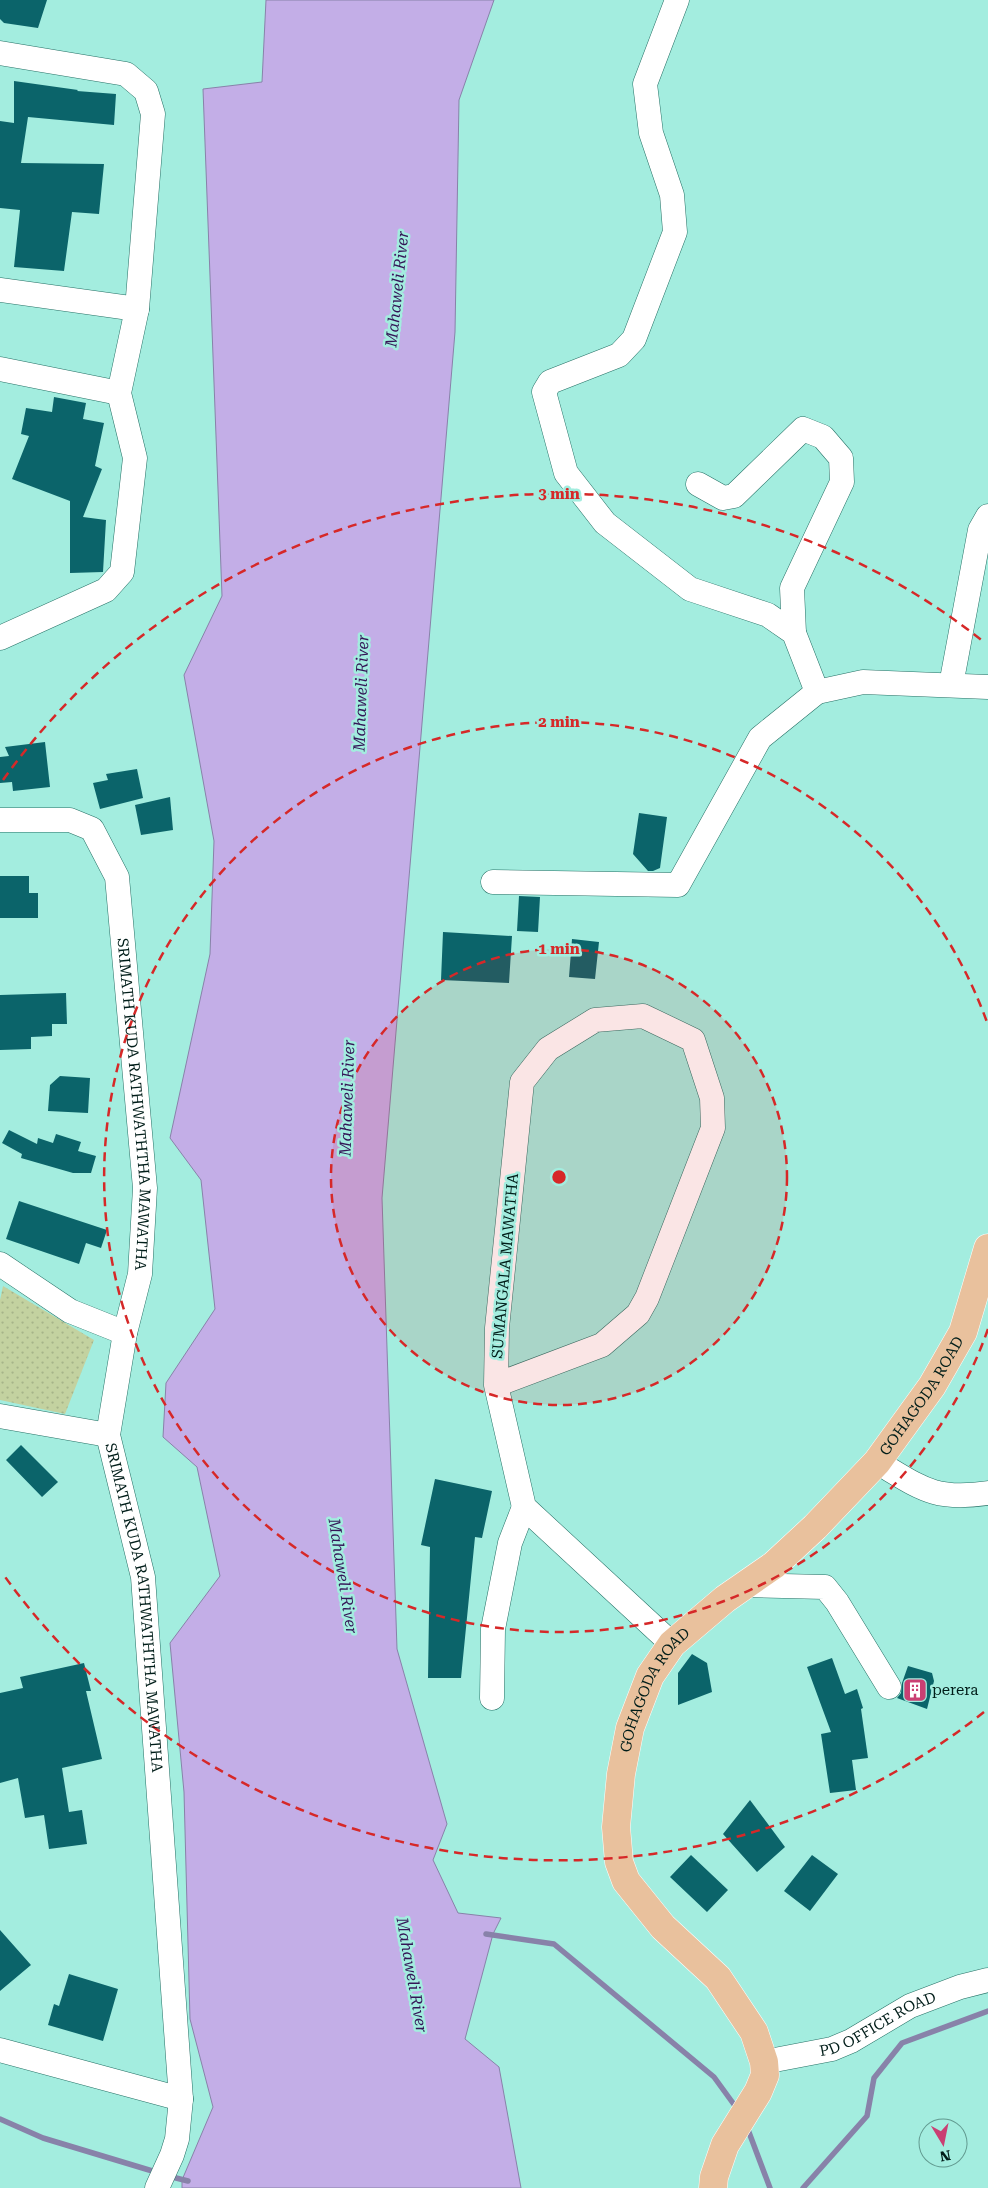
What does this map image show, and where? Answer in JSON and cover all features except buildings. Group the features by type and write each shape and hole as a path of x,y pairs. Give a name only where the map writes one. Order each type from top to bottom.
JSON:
{"main road":[{"name":"GOHAGODA ROAD","path":"714,2188 719,2162 734,2130 758,2092 765,2075 764,2062 754,2032 718,1978 663,1927 626,1881 619,1862 616,1826 621,1774 630,1728 650,1676 672,1644 725,1599 774,1565 815,1527 877,1462 932,1386 963,1332 988,1248"}],"street":[{"path":"677,0 645,84 651,133 672,195 675,232 634,339 619,355 550,382 544,392 566,473 605,523 690,589 768,615 794,633"},
{"path":"0,53 126,74 146,91 153,114 137,309 119,393 135,458 122,572 106,590 0,638"},
{"path":"0,290 137,309"},
{"path":"0,370 119,393"},
{"path":"698,484 723,498 734,496 803,429 822,437 841,458 842,482 792,588 794,633 817,692"},
{"path":"951,685 980,530 988,516"},
{"path":"493,882 678,885 760,738 817,692 863,682 988,688"},
{"name":"SRIMATH KUDA RATHWATHTHA MAWATHA","path":"0,820 70,820 92,829 117,877 145,1188 140,1274 125,1333 108,1435 143,1577 181,2099 177,2139 157,2188"},
{"name":"SUMANGALA MAWATHA","path":"496,1385 602,1345 638,1314 647,1298 713,1128 712,1098 693,1040 643,1016 595,1020 548,1049 522,1082 497,1328 496,1385 524,1507"},
{"path":"0,1264 70,1311 125,1333"},
{"path":"0,1416 108,1435"},
{"path":"877,1462 934,1493 963,1496 988,1493"},
{"path":"492,1698 493,1628 510,1543 524,1507 672,1644"},
{"path":"747,1585 825,1587 837,1602 889,1687"},
{"name":"PD OFFICE ROAD","path":"764,2062 832,2049 851,2041 910,2006 960,1987 988,1980"},
{"path":"0,2050 181,2099"}],"green space":[{"path":"3,1286 94,1340 65,1414 0,1400 0,1300"}],"water":[{"name":"Mahaweli River","path":"266,0 494,0 459,100 455,332 382,1198 397,1649 447,1824 433,1860 458,1913 501,1918 493,1934 465,2039 499,2067 521,2188 182,2188 182,2180 213,2107 190,2019 184,1792 170,1643 220,1576 197,1467 163,1437 166,1383 215,1309 201,1180 170,1138 210,954 214,841 184,675 222,596 203,89 262,82"}],"waterway":[{"path":"486,1934 554,1944 714,2077 738,2110"},
{"path":"803,2188 867,2116 874,2078 902,2043 988,2011"},
{"path":"0,2119 43,2138 159,2173"},
{"path":"747,2127 770,2188"},
{"path":"168,2176 188,2181"}],"place":[{"name":"perera","path":"915,1690"}]}
